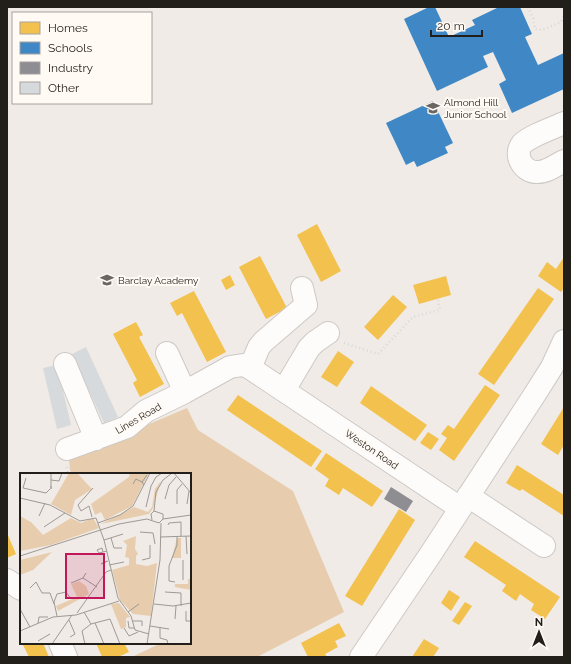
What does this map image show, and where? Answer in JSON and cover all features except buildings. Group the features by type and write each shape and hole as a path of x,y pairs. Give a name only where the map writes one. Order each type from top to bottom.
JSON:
{"street":[{"path":"564,122 523,142 519,151 519,156 524,166 533,172 549,170 564,161"},
{"path":"250,368 259,347 306,305 302,288"},
{"path":"284,390 310,348 321,337 328,333"},
{"path":"361,657 552,367 564,341"},
{"path":"167,353 185,392"},
{"path":"65,364 96,439"},
{"name":"Lines Road","path":"67,449 127,426 146,411 185,392 230,367 243,365 250,368"},
{"name":"Weston Road","path":"250,368 464,502 544,546"},
{"path":"60,644 66,657"}],"path":[{"path":"528,7 533,18 535,29 542,30 561,22 564,15"},
{"path":"328,333 342,342 378,354 413,317 440,310 438,300"}],"shaded area":[{"path":"187,408 198,430 293,491 344,612 257,657 132,657 159,644 191,644 191,473 72,473 69,458"}],"place":[{"name":"Almond Hill Junior School","path":"433,108"},
{"name":"Barclay Academy","path":"107,280"}]}
